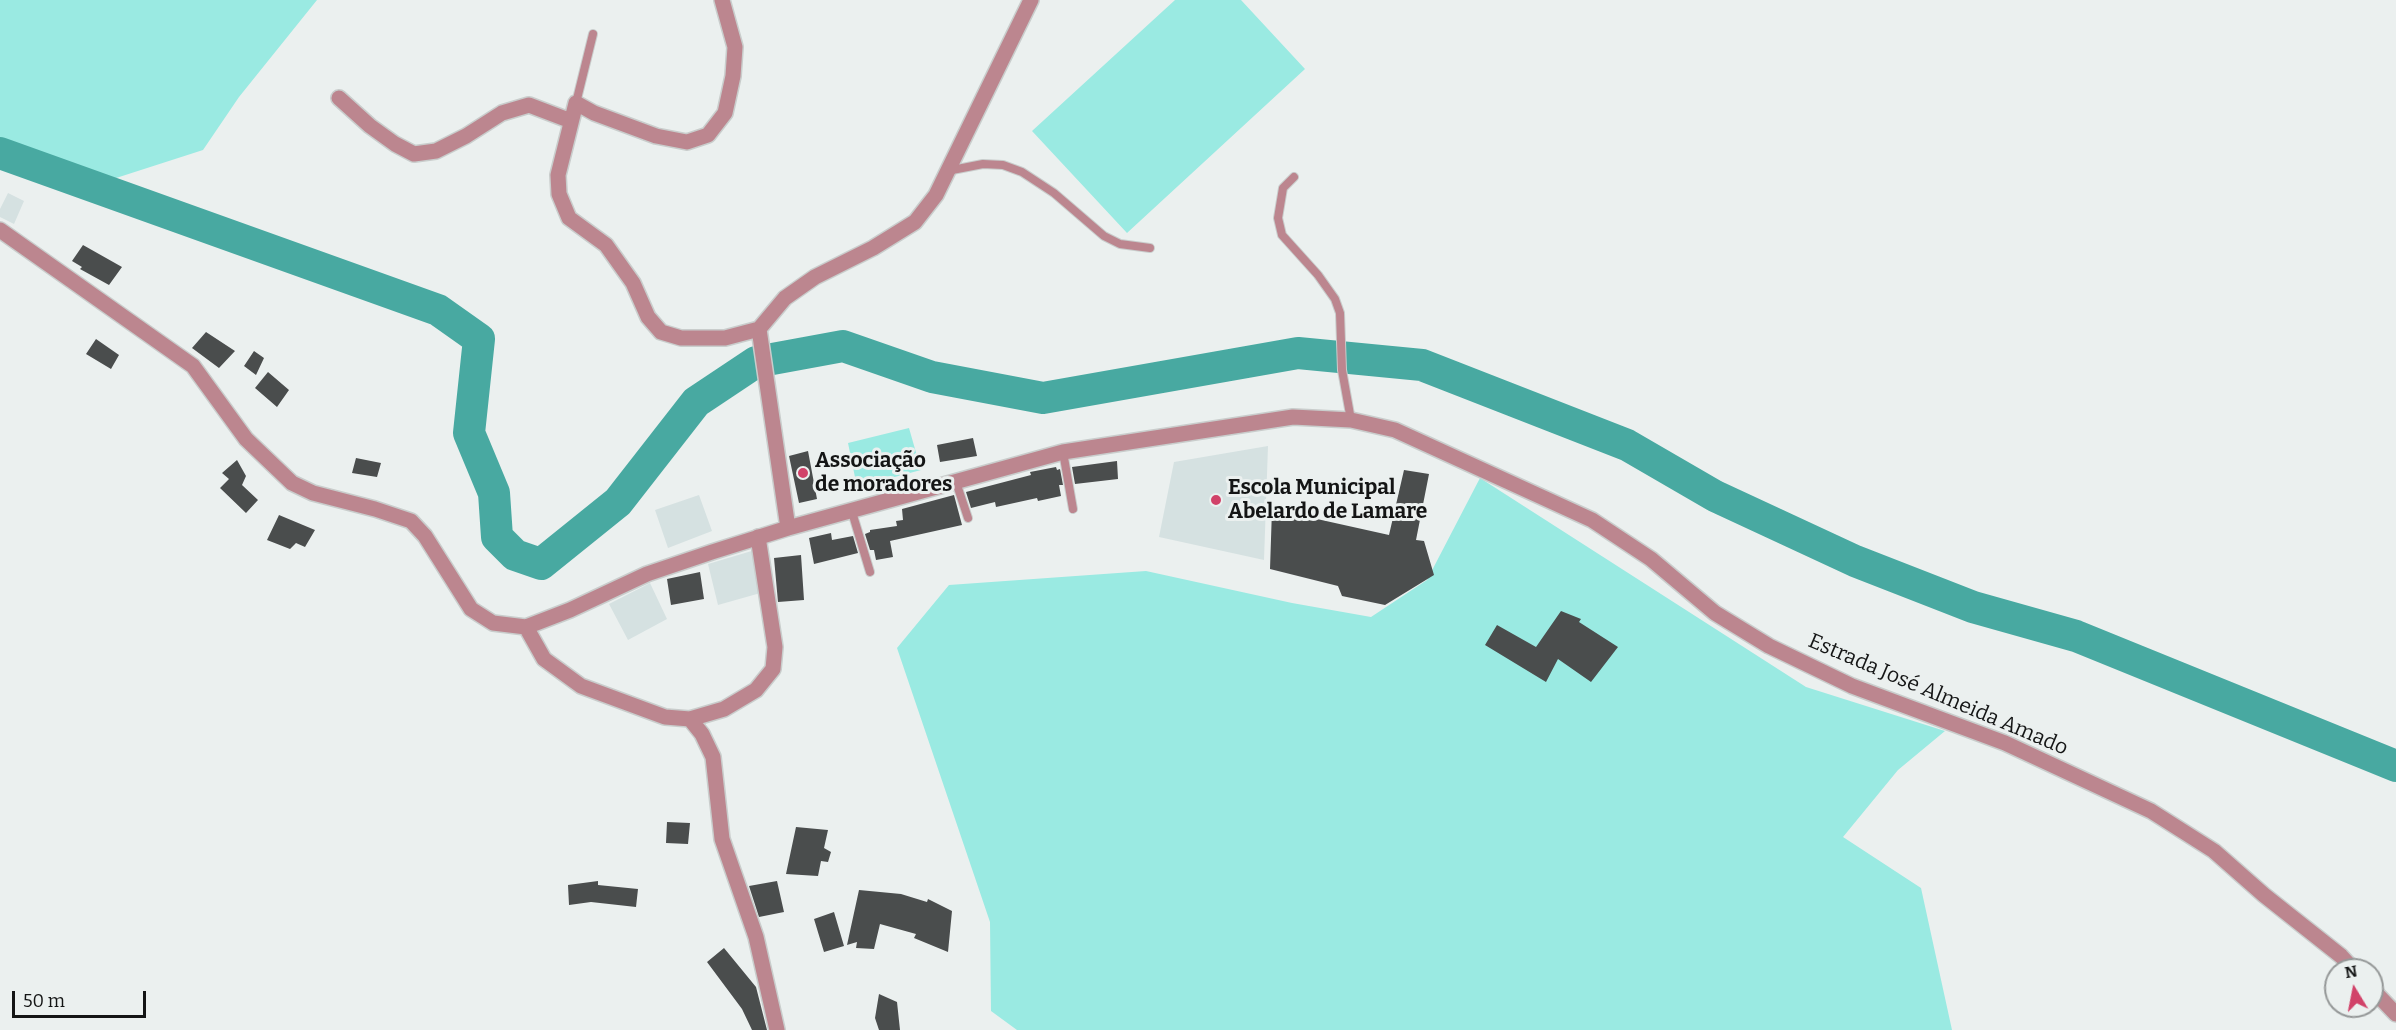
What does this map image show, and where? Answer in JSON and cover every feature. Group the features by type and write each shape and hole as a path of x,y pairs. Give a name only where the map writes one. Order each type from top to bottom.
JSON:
{"street":[{"path":"722,0 735,47 733,76 725,113 708,135 687,142 656,136 594,113 576,103 558,175 559,194 569,218 606,245 633,284 648,317 661,332 681,338 760,335"},
{"path":"788,528 760,335 785,298 815,277 873,248 915,222 936,195 1031,0"},
{"path":"339,98 378,132 414,154 436,151 466,136 502,113 529,105 571,121"},
{"name":"Estrada José Almeida Amado","path":"0,230 193,366 246,439 292,483 313,493 411,521 425,536 471,609 493,623 526,627 570,610 647,574 758,537 1063,452 1293,417 1351,420 1395,430 1592,520 1651,559 1715,613 1769,646 1852,686 2005,743 2151,811 2214,851 2264,895 2343,958"},
{"path":"526,627 544,659 581,686 665,717 690,719 724,709 756,690 773,669 775,646 758,537"},
{"path":"690,719 702,734 713,757 722,838 756,937 777,1030"},
{"path":"2384,1002 2396,1014"}],"lane":[{"path":"576,103 593,34"},
{"path":"946,172 983,164 1013,168 1054,193 1104,236 1120,244 1150,248"},
{"path":"1294,177 1283,188 1279,203 1278,218 1282,236 1318,275 1335,299 1340,313 1341,370 1351,420"},
{"path":"1063,452 1074,509"},
{"path":"956,482 968,518"},
{"path":"852,512 870,572"}],"shaded area":[{"path":"0,0 317,0 239,97 203,150 113,179 0,141"},
{"path":"1175,0 1241,0 1305,69 1127,233 1032,131"},
{"path":"8,193 24,201 14,224 0,217 0,209"},
{"path":"909,428 921,470 857,487 848,443"},
{"name":"Escola Municipal Abelardo de Lamare","path":"1268,446 1264,560 1159,537 1174,462"},
{"path":"1480,478 1806,687 1945,731 1898,770 1843,837 1921,888 1952,1030 1017,1030 991,1011 990,922 897,648 949,585 1146,571 1292,603 1371,617 1427,580"},
{"path":"699,495 712,531 668,548 655,510"},
{"path":"755,550 764,592 718,605 708,564"},
{"path":"650,583 667,619 628,640 609,604"}],"building":[{"path":"83,245 122,267 109,285 80,269 82,267 72,261"},
{"path":"206,332 235,351 219,368 192,348"},
{"path":"96,339 119,355 111,369 86,354"},
{"path":"254,351 264,358 256,375 244,366"},
{"path":"268,372 289,390 277,407 255,388"},
{"path":"973,438 977,456 940,462 937,445"},
{"name":"Associação de moradores","path":"808,451 817,499 799,503 789,456"},
{"path":"356,458 381,463 377,477 352,473"},
{"path":"237,460 246,476 242,485 258,500 246,513 220,488 229,479 222,473"},
{"path":"1117,461 1118,479 1075,484 1072,467"},
{"path":"1056,467 1057,470 1060,469 1063,485 1059,485 1061,496 1038,501 1037,498 996,507 995,502 971,508 966,492 1031,475 1030,472"},
{"path":"1404,470 1429,474 1416,540 1424,541 1434,575 1385,605 1342,596 1338,586 1270,569 1272,509 1389,535"},
{"path":"954,495 962,525 890,541 893,557 876,560 874,550 870,550 865,534 870,530 897,526 896,521 903,520 902,509"},
{"path":"279,515 315,530 305,547 296,543 290,549 267,540"},
{"path":"831,533 832,540 853,536 858,553 814,564 809,538"},
{"path":"801,555 804,600 778,602 774,558"},
{"path":"700,572 704,599 671,605 667,579"},
{"path":"1561,611 1581,619 1579,622 1618,647 1591,682 1558,659 1546,682 1485,645 1497,625 1536,647"},
{"path":"667,822 690,823 688,844 666,843"},
{"path":"796,827 828,830 824,848 831,852 828,862 821,861 818,876 786,874"},
{"path":"598,881 598,885 638,889 636,907 591,902 569,905 568,885"},
{"path":"777,881 784,912 759,917 749,886"},
{"path":"859,890 901,894 927,902 928,899 952,911 948,952 914,938 916,934 880,924 874,949 856,948 857,942 847,945"},
{"path":"834,912 844,946 824,952 814,919"},
{"path":"724,948 756,987 767,1030 752,1030 742,1009 707,962"},
{"path":"879,994 897,1002 900,1030 879,1030 875,1018"}],"waterway":[{"path":"0,153 438,310 479,339 469,433 494,493 497,537 515,555 541,564 618,502 696,402 756,362 843,346 932,377 1043,398 1298,353 1422,365 1627,445 1715,496 1855,561 1973,607 2076,636 2396,766"}],"place":[{"name":"Associação de moradores","path":"803,473"},
{"name":"Escola Municipal Abelardo de Lamare","path":"1216,500"}]}
